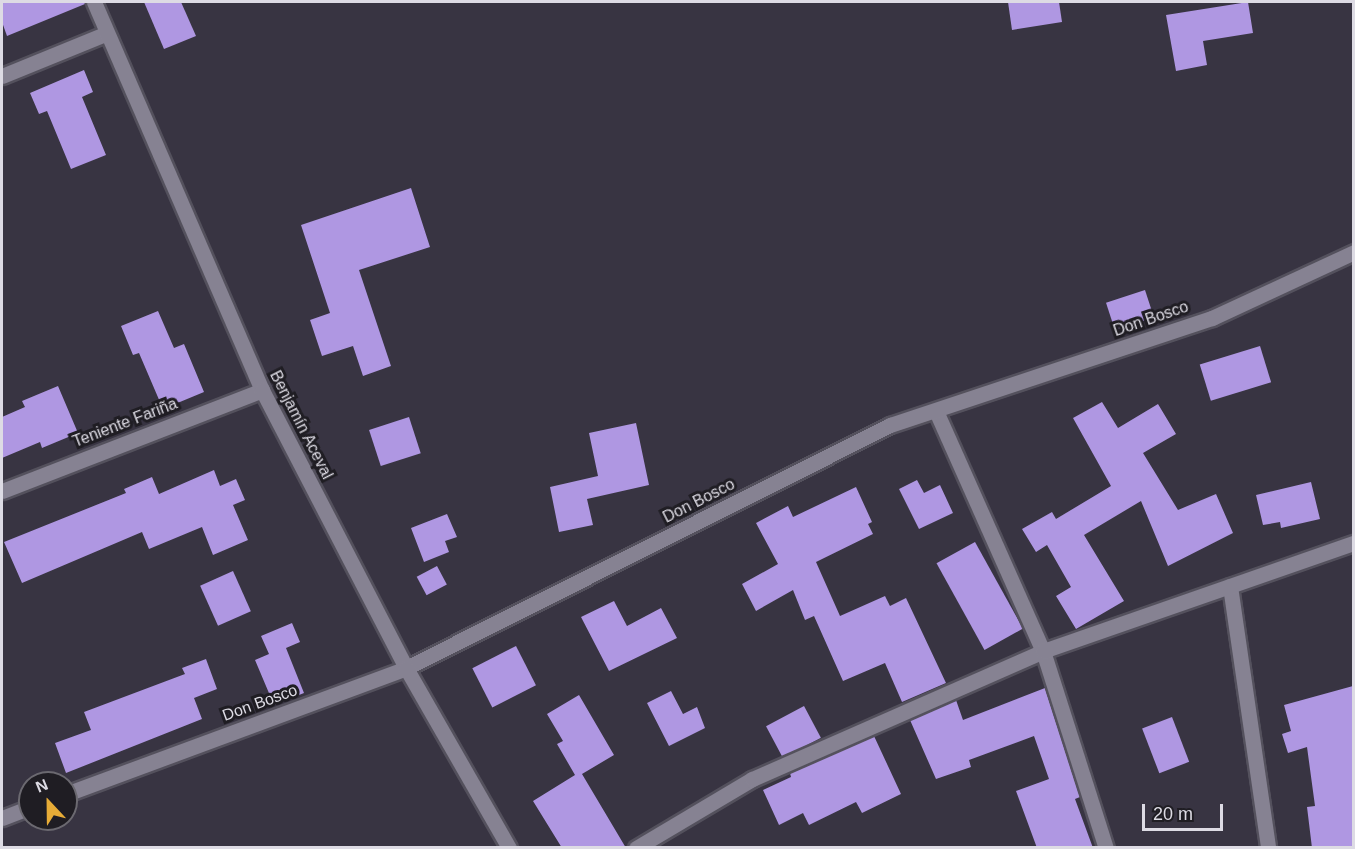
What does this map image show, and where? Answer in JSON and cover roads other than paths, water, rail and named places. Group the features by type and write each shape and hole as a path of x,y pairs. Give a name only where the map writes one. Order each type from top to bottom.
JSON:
{"street":[{"name":"Benjamín Aceval","path":"94,2 105,34 262,390 406,668 509,848"},
{"path":"2,76 105,34"},
{"name":"Don Bosco","path":"78,790 406,668 890,425 1212,318 1353,252"},
{"name":"Teniente Fariña","path":"2,491 262,390"},
{"path":"936,411 1043,651 1106,848"},
{"path":"636,848 752,778 1043,651 1353,543"},
{"path":"1230,586 1268,848"},
{"path":"2,818 18,812"}]}
